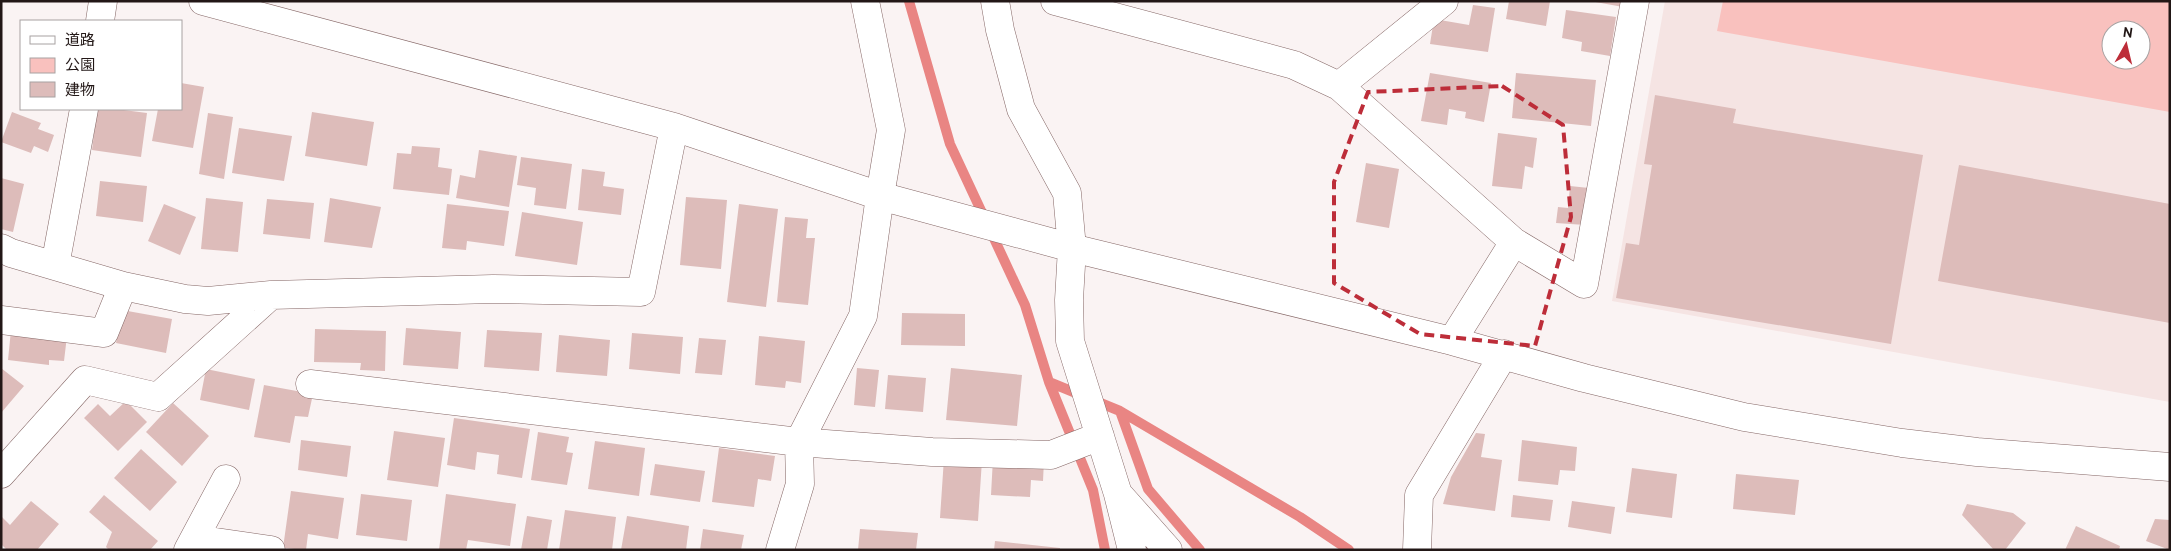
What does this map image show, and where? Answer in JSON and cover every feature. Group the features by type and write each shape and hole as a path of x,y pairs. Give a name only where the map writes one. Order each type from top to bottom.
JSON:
{"street":[{"path":"100,20 104,1"},
{"path":"202,1 674,127 880,196 1072,248 1504,354 1584,378 1753,418 1902,443 1977,452 2170,467"},
{"path":"780,550 800,484 799,442 863,316 891,130 864,1"},
{"path":"995,1 1000,30 1020,109 1067,193 1072,248 1069,300 1070,340 1118,494 1132,550"},
{"path":"1055,1 1294,65 1339,86 1514,242 1584,284 1634,1"},
{"path":"1339,86 1444,1"},
{"path":"57,255 84,110"},
{"path":"1,248 11,253 123,286 185,299 208,301 271,295 493,289 641,292 674,127"},
{"path":"1452,341 1514,242"},
{"path":"1,320 104,333 123,286"},
{"path":"1,474 85,380 158,397 271,295"},
{"path":"1418,550 1418,495 1504,354"},
{"path":"310,384 799,442 932,452 1051,455 1100,436"},
{"path":"226,479 191,544 271,550"},
{"path":"1118,494 1168,550"}],"highlighted area":[{"path":"1502,86 1563,125 1571,217 1535,346 1420,334 1334,283 1334,182 1368,92"}],"shaded area":[{"path":"1665,1 2170,1 2170,402 1612,301"}],"green space":[{"path":"1723,1 2170,1 2170,112 1717,31"}],"building":[{"path":"1509,1 1550,1 1546,26 1506,19"},
{"path":"1590,1 1624,1 1623,7"},
{"path":"1473,5 1495,8 1488,52 1430,44 1434,19 1469,25"},
{"path":"1566,10 1616,17 1610,56 1581,51 1582,42 1562,38"},
{"path":"1430,73 1491,83 1484,122 1465,118 1466,112 1449,109 1447,125 1421,121"},
{"path":"1516,73 1596,80 1591,126 1512,118"},
{"path":"182,83 204,87 193,148 152,141 158,110 182,110"},
{"path":"1655,95 1736,109 1733,123 1923,155 1891,344 1616,298 1626,243 1639,245 1652,165 1644,164"},
{"path":"97,110 124,110 147,113 141,157 92,150"},
{"path":"12,112 41,123 38,129 54,135 48,152 34,146 31,153 1,142"},
{"path":"312,112 374,122 367,166 305,156"},
{"path":"208,113 233,117 224,179 199,174"},
{"path":"239,128 292,136 284,181 232,173"},
{"path":"1498,133 1537,138 1533,168 1525,166 1522,189 1492,186"},
{"path":"412,146 440,148 438,167 452,169 449,195 393,189 397,153 411,154"},
{"path":"479,150 517,156 509,207 456,198 460,175 475,178"},
{"path":"521,157 572,164 566,209 534,205 536,188 517,185"},
{"path":"1366,163 1399,169 1389,228 1356,222"},
{"path":"1959,165 2170,204 2170,323 1938,281"},
{"path":"582,169 605,172 603,186 624,189 621,215 578,210"},
{"path":"1,178 24,184 13,232 1,229"},
{"path":"100,181 147,186 143,222 96,216"},
{"path":"1570,186 1589,188 1585,225 1556,223 1558,207 1568,208"},
{"path":"686,197 727,200 721,269 680,265"},
{"path":"206,198 243,202 238,252 201,249"},
{"path":"330,198 381,207 372,248 324,242"},
{"path":"267,199 314,203 310,239 263,234"},
{"path":"164,204 196,217 180,255 148,241"},
{"path":"447,204 509,211 504,246 467,241 466,250 442,248"},
{"path":"739,204 778,209 766,307 727,302"},
{"path":"522,212 583,222 577,265 515,256"},
{"path":"785,217 808,219 806,238 815,238 808,305 777,302"},
{"path":"122,310 172,319 166,353 116,343"},
{"path":"902,313 965,314 965,346 901,345"},
{"path":"406,328 461,332 458,369 403,365"},
{"path":"315,329 386,331 385,371 360,370 361,363 314,362"},
{"path":"11,330 67,336 64,361 49,360 49,365 8,360"},
{"path":"487,330 542,333 539,371 484,367"},
{"path":"632,333 683,337 680,374 629,369"},
{"path":"559,335 610,340 607,376 556,372"},
{"path":"759,336 805,341 801,383 786,381 785,388 755,385"},
{"path":"699,338 726,340 722,375 695,373"},
{"path":"1,368 24,386 1,413"},
{"path":"857,368 879,370 875,407 854,405"},
{"path":"951,368 1022,375 1017,426 946,420"},
{"path":"206,369 255,379 249,410 200,400"},
{"path":"888,375 926,378 923,412 885,409"},
{"path":"264,385 313,394 308,417 295,416 290,443 254,437"},
{"path":"126,401 147,422 118,451 84,418 98,404 110,416"},
{"path":"173,403 209,436 182,466 146,432"},
{"path":"454,418 530,429 522,478 497,474 499,455 477,452 475,470 447,465"},
{"path":"394,431 445,438 438,487 387,480"},
{"path":"538,432 569,437 566,452 573,453 567,485 531,480"},
{"path":"1476,433 1485,434 1481,457 1502,460 1495,511 1443,504 1451,477"},
{"path":"301,440 351,446 347,477 298,470"},
{"path":"1522,440 1577,447 1575,471 1560,470 1558,485 1518,481"},
{"path":"595,441 645,448 639,496 588,489"},
{"path":"719,448 775,456 771,481 758,479 754,507 712,502"},
{"path":"141,449 177,482 150,511 114,478"},
{"path":"944,458 982,460 978,521 940,518"},
{"path":"993,458 1044,460 1043,481 1031,480 1030,497 991,495"},
{"path":"655,464 705,471 700,502 650,495"},
{"path":"1632,468 1677,474 1672,518 1626,512"},
{"path":"1736,474 1799,480 1795,515 1733,509"},
{"path":"291,491 344,498 338,539 308,534 306,550 283,548"},
{"path":"361,494 412,500 407,541 356,535"},
{"path":"446,494 516,504 510,546 468,540 466,550 439,550"},
{"path":"104,495 158,541 150,550 109,550 106,547 112,532 89,512"},
{"path":"1513,495 1553,500 1550,521 1511,517"},
{"path":"31,501 59,524 37,550 7,550 1,544 1,516 10,525"},
{"path":"1572,501 1615,507 1611,534 1568,527"},
{"path":"1967,504 2013,513 2026,523 2005,550 1994,550 1962,515"},
{"path":"565,510 616,517 612,550 559,550"},
{"path":"527,516 552,520 547,550 521,550"},
{"path":"627,516 689,526 686,550 621,550"},
{"path":"2155,519 2170,520 2170,550 2146,541"},
{"path":"2076,526 2120,546 2119,550 2065,550"},
{"path":"703,529 744,535 741,550 700,550"},
{"path":"860,529 918,533 916,550 858,550"},
{"path":"995,541 1060,548 1060,550 994,550"}],"waterway":[{"path":"909,1 950,144 1025,305 1049,382 1093,490 1105,550"},
{"path":"1049,382 1120,411 1300,517 1349,550"},
{"path":"1120,411 1148,489 1200,550"}]}
